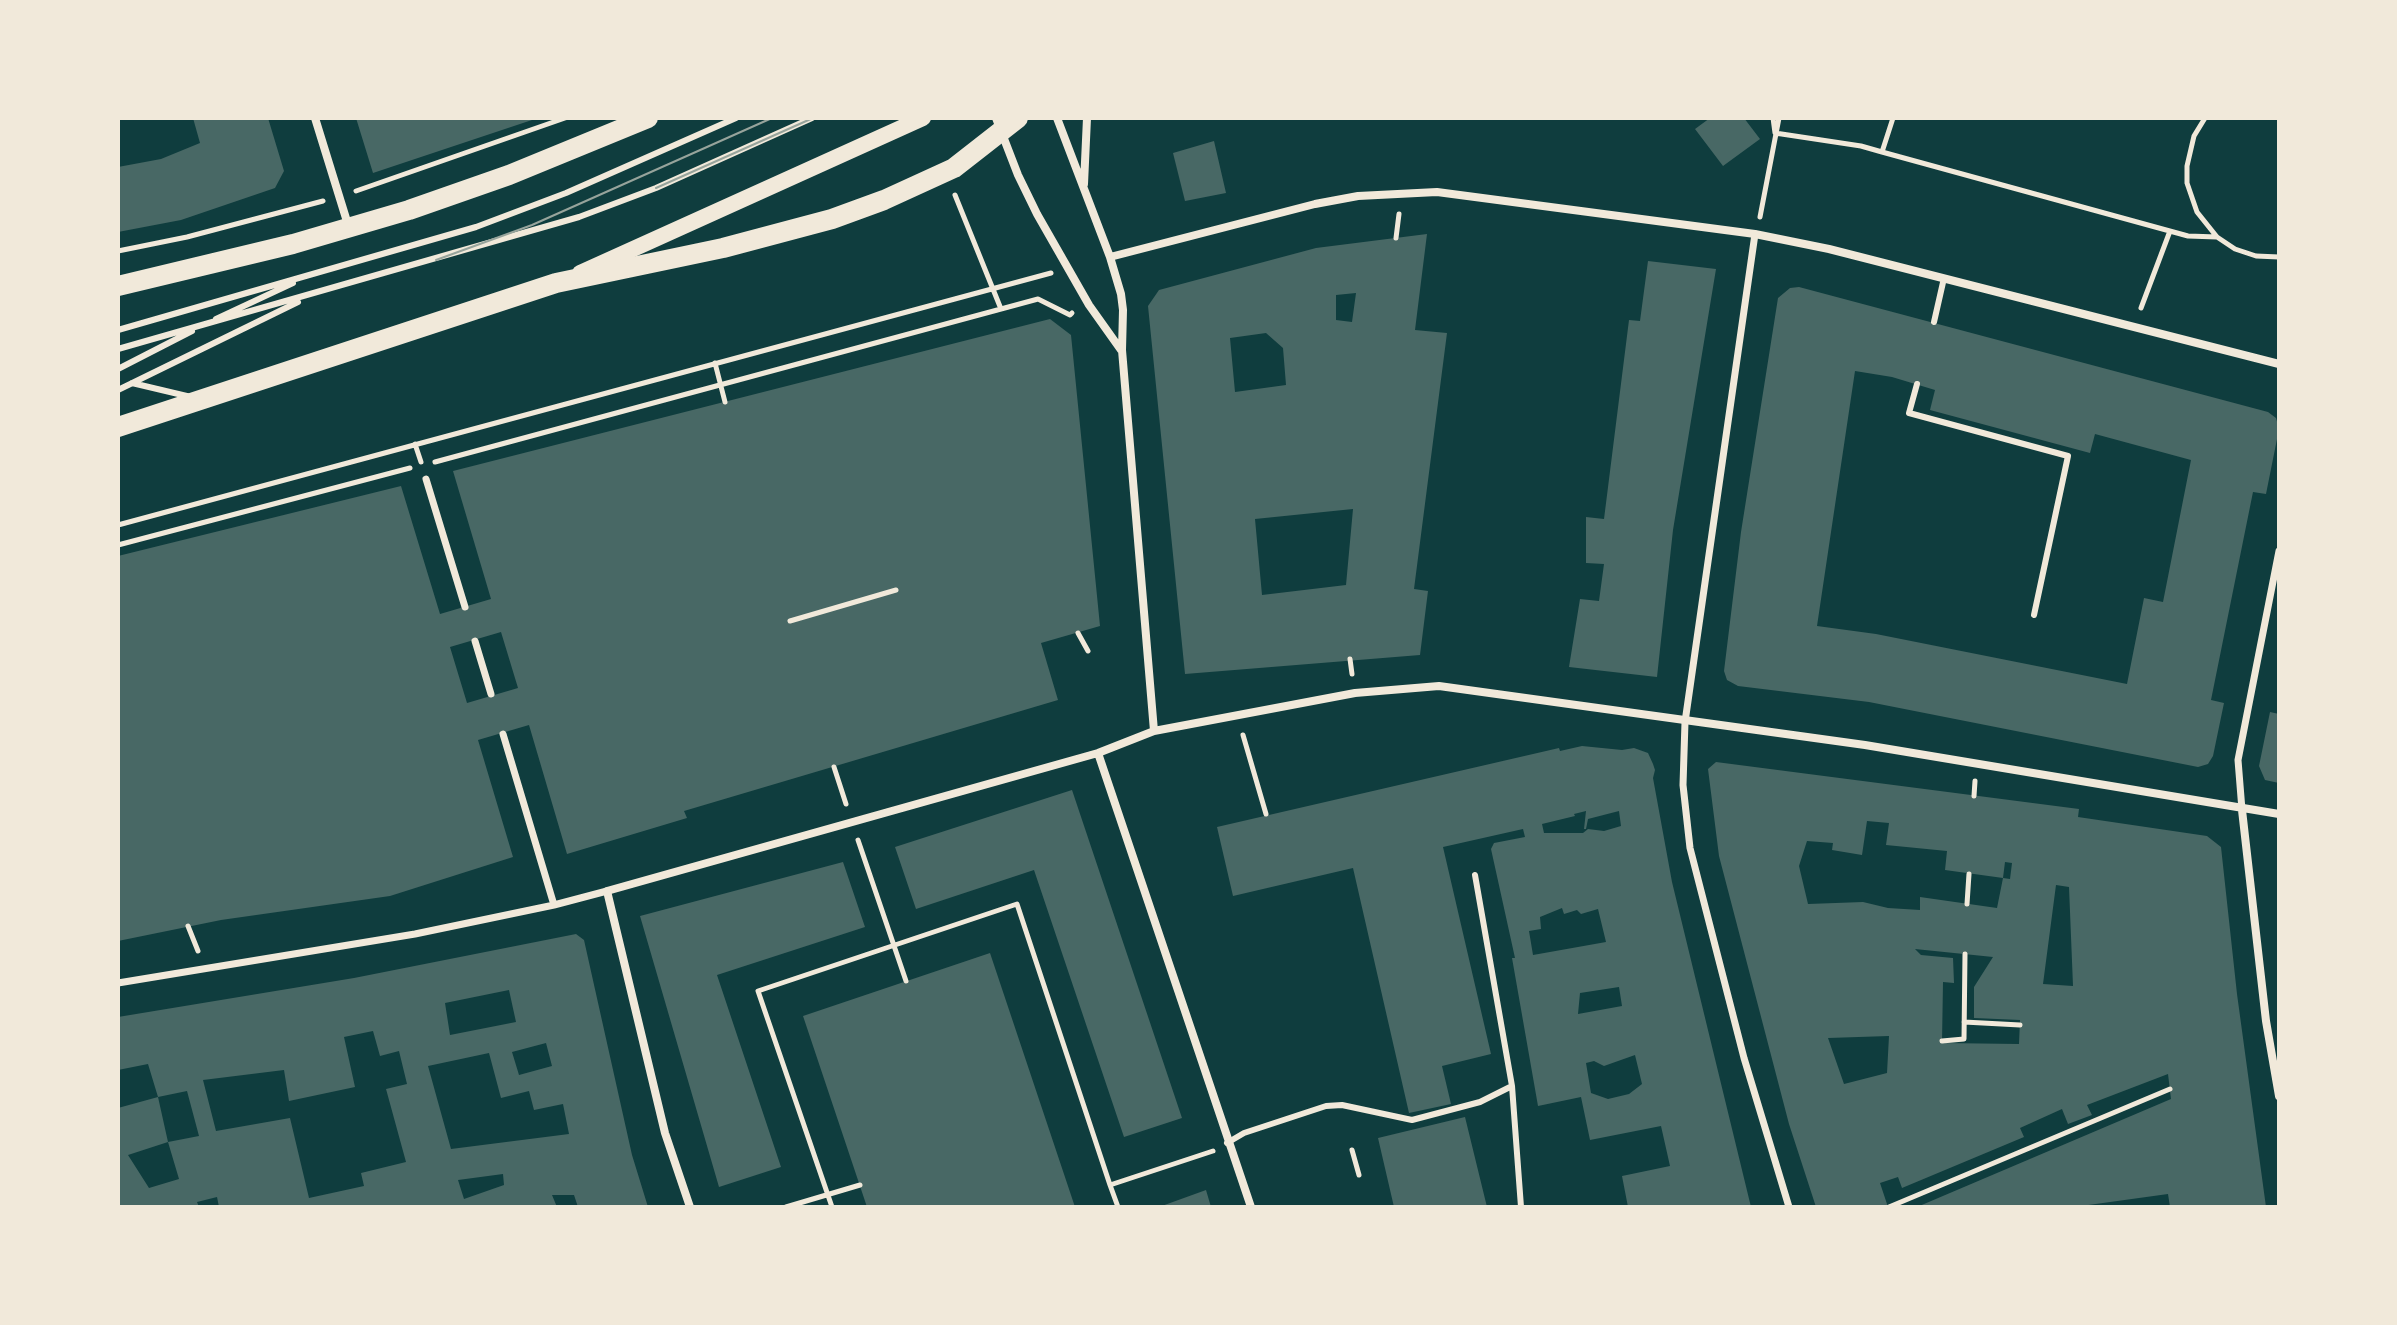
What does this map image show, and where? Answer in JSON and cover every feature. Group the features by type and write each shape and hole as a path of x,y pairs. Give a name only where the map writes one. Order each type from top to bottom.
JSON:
{"main road":[{"path":"118,286 200,269 349,229 496,180 648,118"},
{"path":"556,283 923,118"},
{"path":"118,427 556,283 786,233 858,210 932,179 973,156 1002,123 1018,118"}],"street":[{"path":"315,118 349,229"},
{"path":"1057,118 1110,257 1123,310 1122,350 1154,731"},
{"path":"1084,188 1087,118"},
{"path":"1002,123 1018,175 1089,305 1122,350"},
{"path":"1110,257 1315,204 1358,196 1437,192 1755,234 1944,278 2279,364"},
{"path":"1755,234 1685,722 1683,785 1690,848 1744,1058 1789,1207"},
{"path":"426,479 465,607"},
{"path":"2279,551 2238,760 2266,1021 2279,1096"},
{"path":"475,641 491,694"},
{"path":"118,983 415,934 554,905 1098,753 1154,731 1355,693 1439,686 1977,762 2279,814"},
{"path":"503,734 554,905"},
{"path":"1098,753 1251,1207"},
{"path":"607,891 665,1133 690,1207"}],"lane":[{"path":"118,330 519,212 736,118"},
{"path":"118,349 531,232 606,207 812,118"},
{"path":"118,369 289,285 353,263"},
{"path":"1934,322 1944,278"},
{"path":"118,390 274,312 360,281"},
{"path":"132,383 199,399"},
{"path":"1917,384 1909,413 2068,456 2034,615"},
{"path":"1475,875 1512,1086 1521,1207"},
{"path":"1227,1143 1244,1133 1326,1106 1342,1105 1412,1120 1480,1102 1512,1086"}],"path":[{"path":"118,251 187,237 340,197 565,118"},
{"path":"1755,234 1776,118"},
{"path":"1882,152 1893,118"},
{"path":"2205,118 2189,151 2187,183 2197,212 2217,237 2235,249 2256,256 2279,257"},
{"path":"1775,133 1861,146 2188,236 2217,237"},
{"path":"954,194 1001,309"},
{"path":"2141,308 2170,231"},
{"path":"118,525 1068,268"},
{"path":"118,545 1038,299 1070,315 1089,305"},
{"path":"715,363 725,402"},
{"path":"790,621 896,590"},
{"path":"1078,633 1088,651"},
{"path":"1237,715 1266,814"},
{"path":"864,858 906,981"},
{"path":"1967,904 1969,874"},
{"path":"832,1207 758,991 1017,904 1118,1207"},
{"path":"188,926 196,949"},
{"path":"1942,1041 1964,1039 1965,954"},
{"path":"1964,1022 2020,1025"},
{"path":"1889,1207 2170,1089"},
{"path":"1110,1185 1210,1153 1227,1143"},
{"path":"1352,1150 1359,1175"},
{"path":"786,1207 860,1185"}],"building":[{"path":"193,118 268,118 284,171 275,188 181,220 118,232 118,167 161,159 200,143"},
{"path":"356,118 535,118 535,119 373,173"},
{"path":"1710,118 1744,118 1760,139 1723,166 1695,129"},
{"path":"1214,141 1226,193 1185,201 1173,153"},
{"path":"1427,234 1415,330 1447,333 1414,589 1428,591 1420,655 1185,674 1148,306 1159,290 1316,248","holes":["1356,293 1352,322 1336,320 1336,295","1266,333 1283,348 1286,385 1235,392 1230,338","1353,509 1346,585 1262,595 1255,519"]},
{"path":"1648,261 1716,269 1673,530 1657,677 1569,667 1580,599 1599,601 1604,564 1586,563 1586,517 1604,519 1629,320 1640,321"},
{"path":"1799,287 2268,412 2276,418 2279,429 2266,494 2253,492 2211,700 2224,703 2213,756 2208,764 2198,767 1869,702 1738,686 1727,680 1724,671 1741,532 1778,298 1790,288","holes":["1855,371 1892,377 1935,390 1930,410 2090,453 2095,434 2191,460 2163,602 2144,598 2127,684 1876,634 1817,626"]},
{"path":"1050,319 1071,335 1100,626 1041,643 1058,700 684,811 687,818 567,854 529,725 478,740 513,857 390,896 221,920 118,941 118,556 401,486 440,614 491,599 453,471","holes":["501,632 518,688 467,703 450,647"]},
{"path":"2270,712 2279,714 2279,783 2265,780 2259,766"},
{"path":"1582,746 1622,750 1634,748 1648,753 1653,764 1672,882 1751,1207 1628,1207 1622,1176 1670,1166 1661,1126 1590,1140 1581,1097 1538,1106 1512,958 1515,958 1491,849 1494,843 1525,837 1523,829 1443,847 1491,1054 1442,1066 1451,1104 1409,1113 1353,868 1233,896 1217,827 1559,748 1560,751","holes":["1586,811 1586,829 1588,819 1619,811 1621,826 1604,831 1588,829 1583,833 1544,833 1542,824","1562,908 1564,914 1577,910 1581,914 1598,909 1606,942 1533,955 1529,931 1541,929 1540,917","1619,987 1622,1006 1578,1014 1580,993","1635,1055 1642,1084 1629,1094 1608,1099 1591,1093 1586,1063 1594,1061 1604,1066"]},
{"path":"1716,762 2079,809 2078,817 2207,836 2221,847 2266,1207 2170,1207 2168,1194 2074,1207 1917,1207 2171,1099 2168,1074 2087,1105 2092,1115 2068,1124 2062,1109 2020,1128 2024,1137 1902,1188 1898,1177 1880,1183 1888,1207 1816,1207 1789,1124 1719,856 1708,769","holes":["1867,821 1889,823 1886,845 1947,851 1945,870 2003,878 1997,908 1920,897 1920,910 1888,908 1863,902 1808,904 1799,866 1807,841 1833,843 1832,850 1862,855","2005,862 2012,863 2010,879 2003,878","2056,885 2069,887 2073,986 2043,984","1915,949 1993,957 1974,987 1974,1018 2020,1020 2019,1044 1942,1043 1943,982 1954,983 1953,958 1921,955","1889,1036 1887,1073 1844,1084 1828,1038"]},
{"path":"1072,790 1182,1118 1124,1137 1034,870 916,909 895,847"},
{"path":"843,862 865,927 717,975 781,1167 719,1187 640,916"},
{"path":"576,934 584,940 632,1155 648,1207 578,1207 574,1195 552,1195 557,1207 219,1207 217,1197 197,1202 199,1207 118,1207 118,1108 158,1097 148,1064 118,1070 118,1017 354,978","holes":["509,990 516,1022 450,1035 445,1003","373,1031 380,1056 399,1051 407,1084 386,1089 406,1162 361,1173 364,1186 309,1198 290,1118 216,1131 203,1080 284,1070 289,1101 355,1087 344,1037","546,1043 552,1066 519,1075 512,1052","489,1053 501,1098 529,1091 534,1110 563,1104 569,1134 451,1149 428,1066","187,1091 199,1136 168,1142 158,1097","168,1142 179,1179 149,1188 128,1155","503,1174 504,1185 464,1199 458,1180"]},
{"path":"990,953 1075,1207 867,1207 803,1016"},
{"path":"1465,1117 1487,1207 1394,1207 1378,1138"},
{"path":"1206,1190 1211,1207 1159,1207"}],"tram line":[{"path":"436,260 532,225 772,118"},
{"path":"656,188 813,118"}]}
